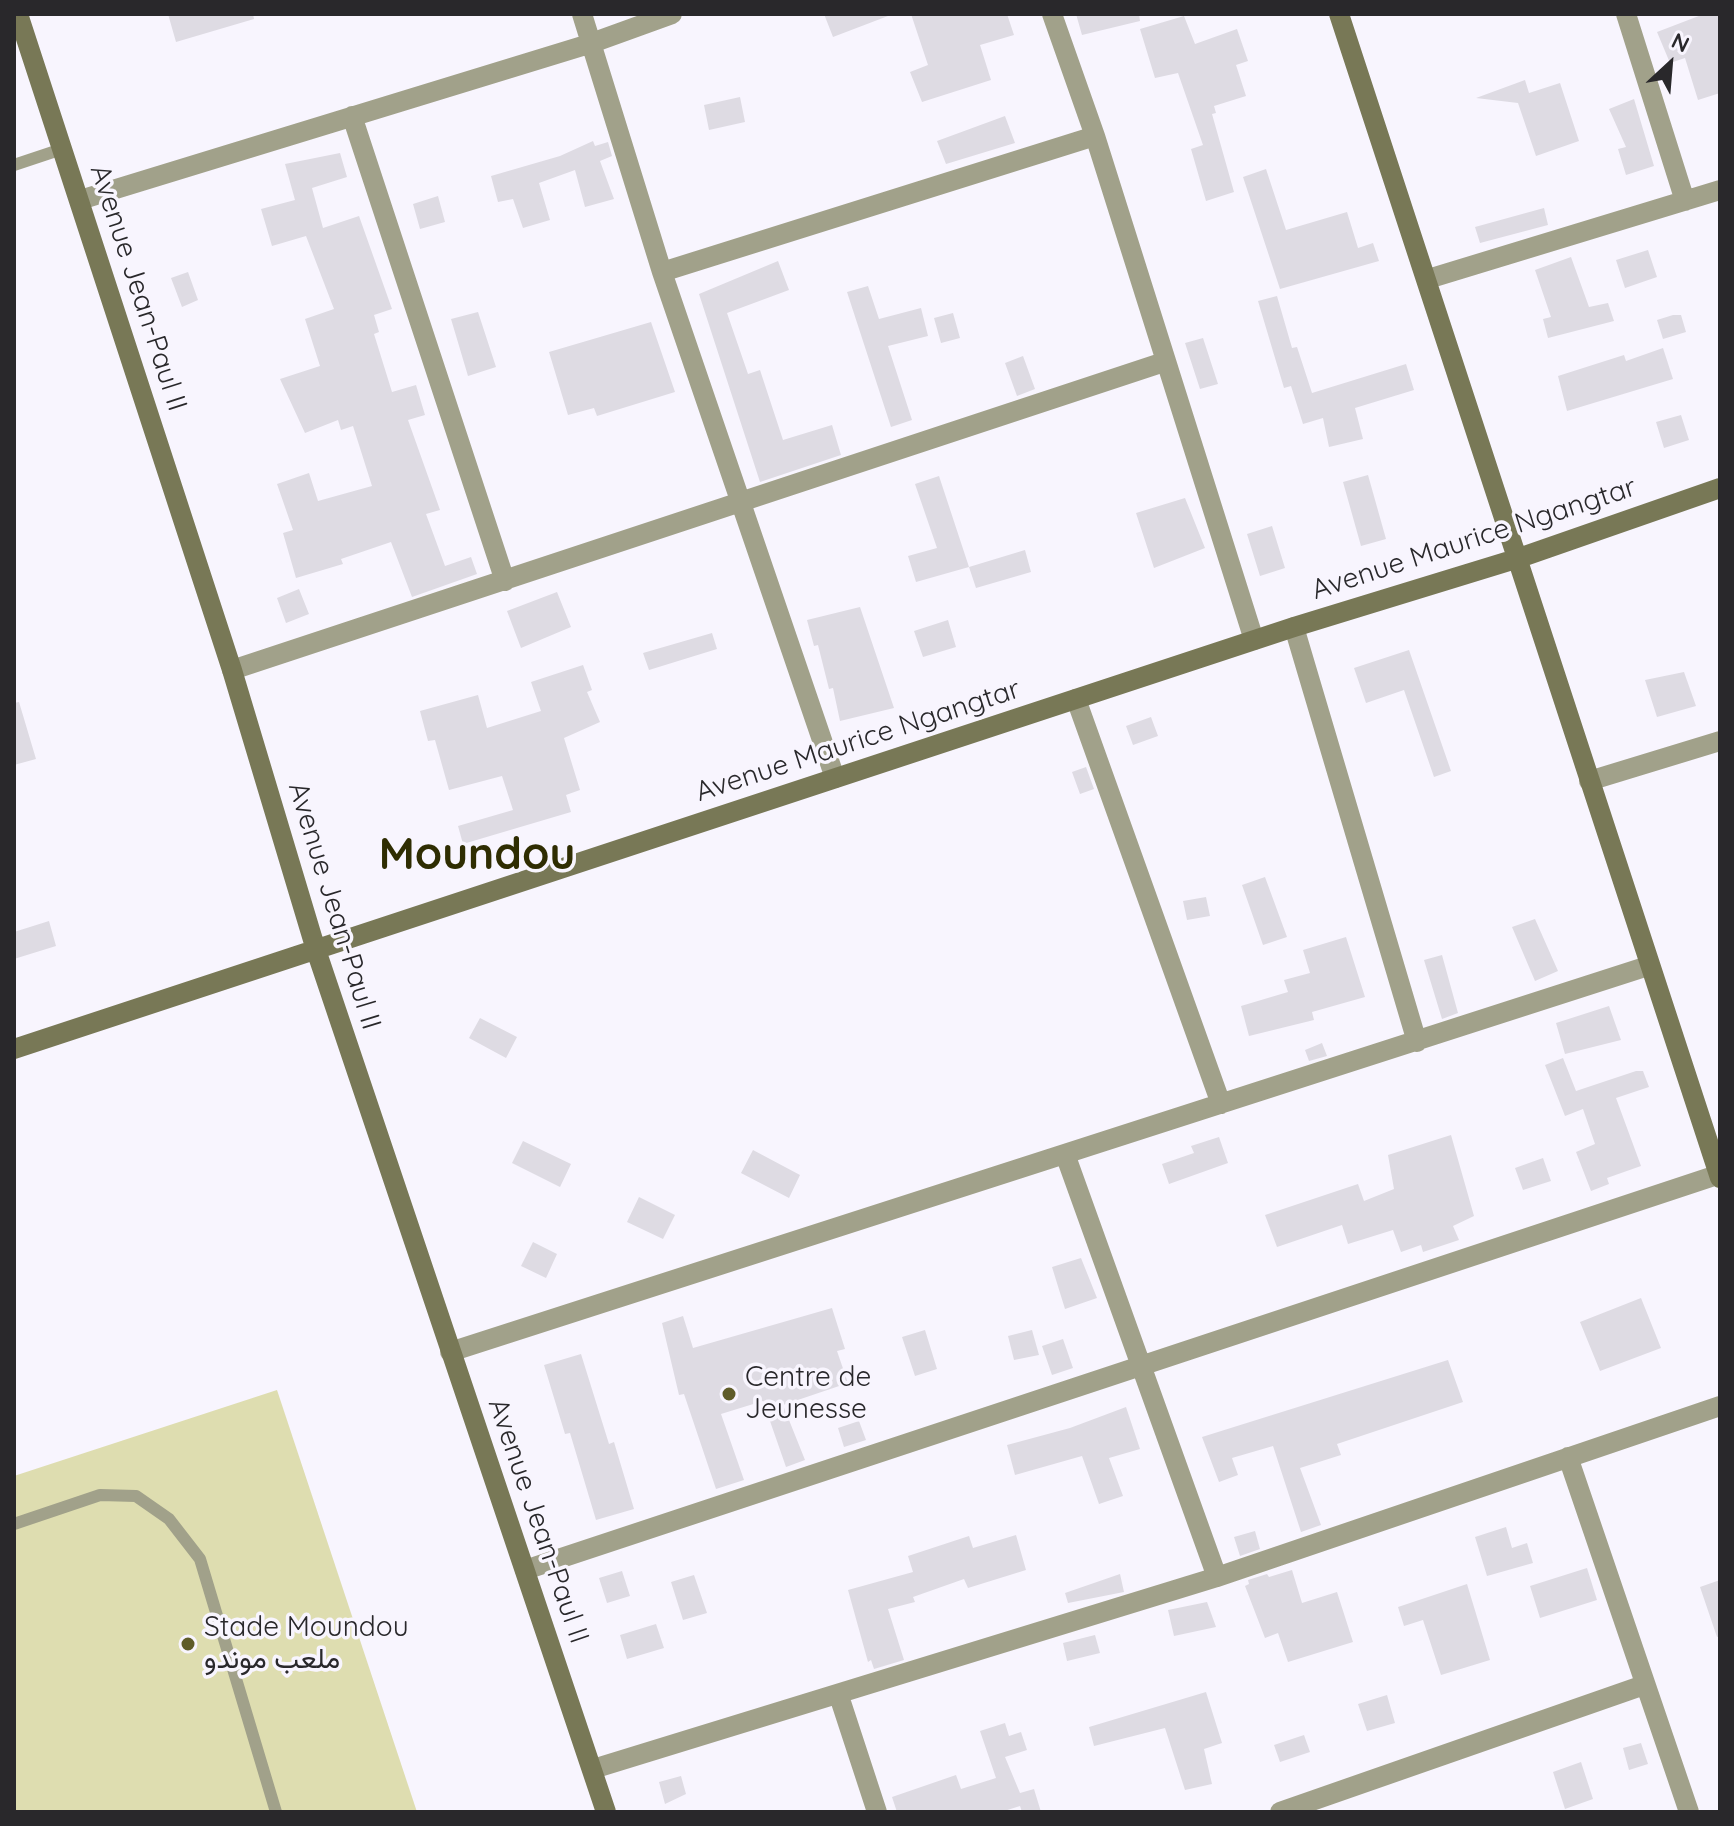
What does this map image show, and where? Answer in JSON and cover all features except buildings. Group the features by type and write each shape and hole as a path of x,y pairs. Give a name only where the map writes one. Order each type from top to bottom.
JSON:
{"street":[{"name":"Avenue Jean-Paul II","path":"18,14 232,670 316,950 606,1812"},
{"path":"582,14 662,272 835,778"},
{"path":"80,200 589,44 672,14"},
{"path":"1052,14 1095,136 1254,640"},
{"path":"525,1570 1720,1176 1648,966 1519,558 1339,14"},
{"path":"1626,14 1685,201"},
{"path":"352,116 505,581"},
{"path":"662,272 1095,136"},
{"path":"1428,279 1720,190"},
{"path":"232,670 1164,362"},
{"name":"Avenue Maurice Ngangtar","path":"14,1049 1254,640 1519,558 1720,488"},
{"path":"1294,627 1417,1042"},
{"path":"1076,699 1221,1104"},
{"path":"1589,781 1720,741"},
{"path":"450,1352 1648,966"},
{"path":"1065,1154 1144,1366 1217,1577"},
{"path":"593,1769 839,1696 1217,1577 1720,1406"},
{"path":"1568,1457 1689,1812"},
{"path":"1285,1811 1644,1685"},
{"path":"839,1696 877,1812"}],"lane":[{"path":"14,165 62,149"},
{"path":"14,1524 100,1495 136,1496 169,1519 200,1559 276,1812"}],"green space":[{"name":"Stade Moundou ملعب موندو","path":"277,1390 417,1812 14,1812 14,1476"}],"place":[{"name":"Centre de Jeunesse","path":"729,1394"},
{"name":"Stade Moundou ملعب موندو","path":"188,1644"}],"district":[{"name":"Moundou","path":"477,856"}]}
